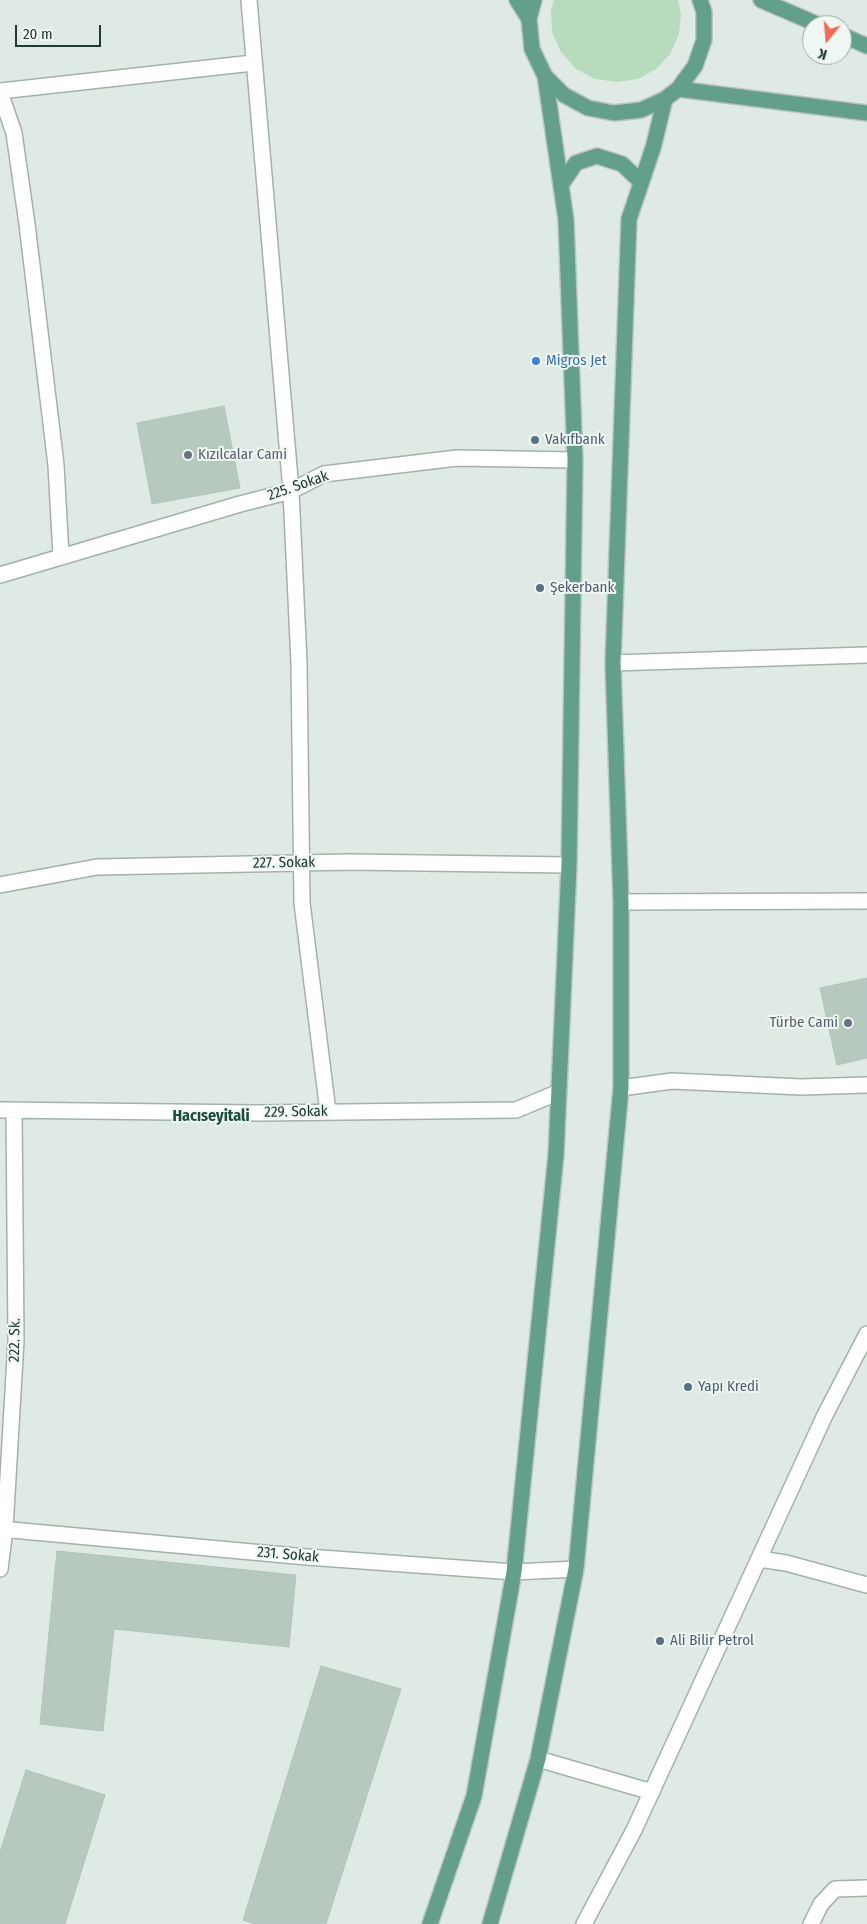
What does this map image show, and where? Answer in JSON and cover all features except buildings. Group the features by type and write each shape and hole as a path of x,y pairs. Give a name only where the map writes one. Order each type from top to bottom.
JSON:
{"main road":[{"path":"517,0 529,19"},
{"path":"430,1924 474,1796 514,1572 556,1155 569,865 575,460 566,220 545,76 532,49 529,19 534,0"},
{"path":"545,76 564,95 588,108 614,113 641,110 665,99 678,89 695,66 704,40 704,12 700,0"},
{"path":"761,0 802,18"},
{"path":"852,39 867,46"},
{"path":"678,89 867,113"},
{"path":"490,1924 538,1759 576,1569 621,1088 621,902 613,663 629,219 642,182 665,99"},
{"path":"561,185 576,163 597,156 622,164 642,182"}],"street":[{"path":"249,0 291,491 299,663 302,902 328,1112"},
{"path":"0,82 253,60"},
{"path":"61,556 56,465 27,224 14,133 0,91 253,60"},
{"name":"225. Sokak","path":"0,575 291,491 324,474 457,458 575,460"},
{"path":"613,663 867,655"},
{"name":"227. Sokak","path":"0,885 97,867 300,862 569,865"},
{"path":"621,902 867,902"},
{"path":"621,1088 672,1081 801,1087 867,1086"},
{"name":"229. Sokak","path":"7,1110 328,1112 516,1110 559,1092"},
{"name":"222. Sk.","path":"0,1569 16,1340 7,1110"},
{"path":"584,1924 652,1792 825,1415 867,1334"},
{"name":"231. Sokak","path":"2,1529 307,1557 514,1572 576,1569"},
{"path":"759,1559 786,1563 867,1585"},
{"path":"538,1759 652,1792"},
{"path":"811,1924 820,1904 835,1889 867,1888"}],"green space":[{"path":"554,0 678,0 681,14 679,34 670,54 656,69 638,79 617,82 595,79 576,69 561,52 552,32 551,10"}],"place":[{"name":"Migros Jet","path":"536,361"},
{"name":"Vakıfbank","path":"535,440"},
{"name":"Kızılcalar Cami","path":"188,455"},
{"name":"Şekerbank","path":"540,588"},
{"name":"Türbe Cami","path":"848,1023"},
{"name":"Yapı Kredi","path":"688,1387"},
{"name":"Ali Bilir Petrol","path":"660,1641"}],"district":[{"name":"Hacıseyitali","path":"211,1117"}]}
